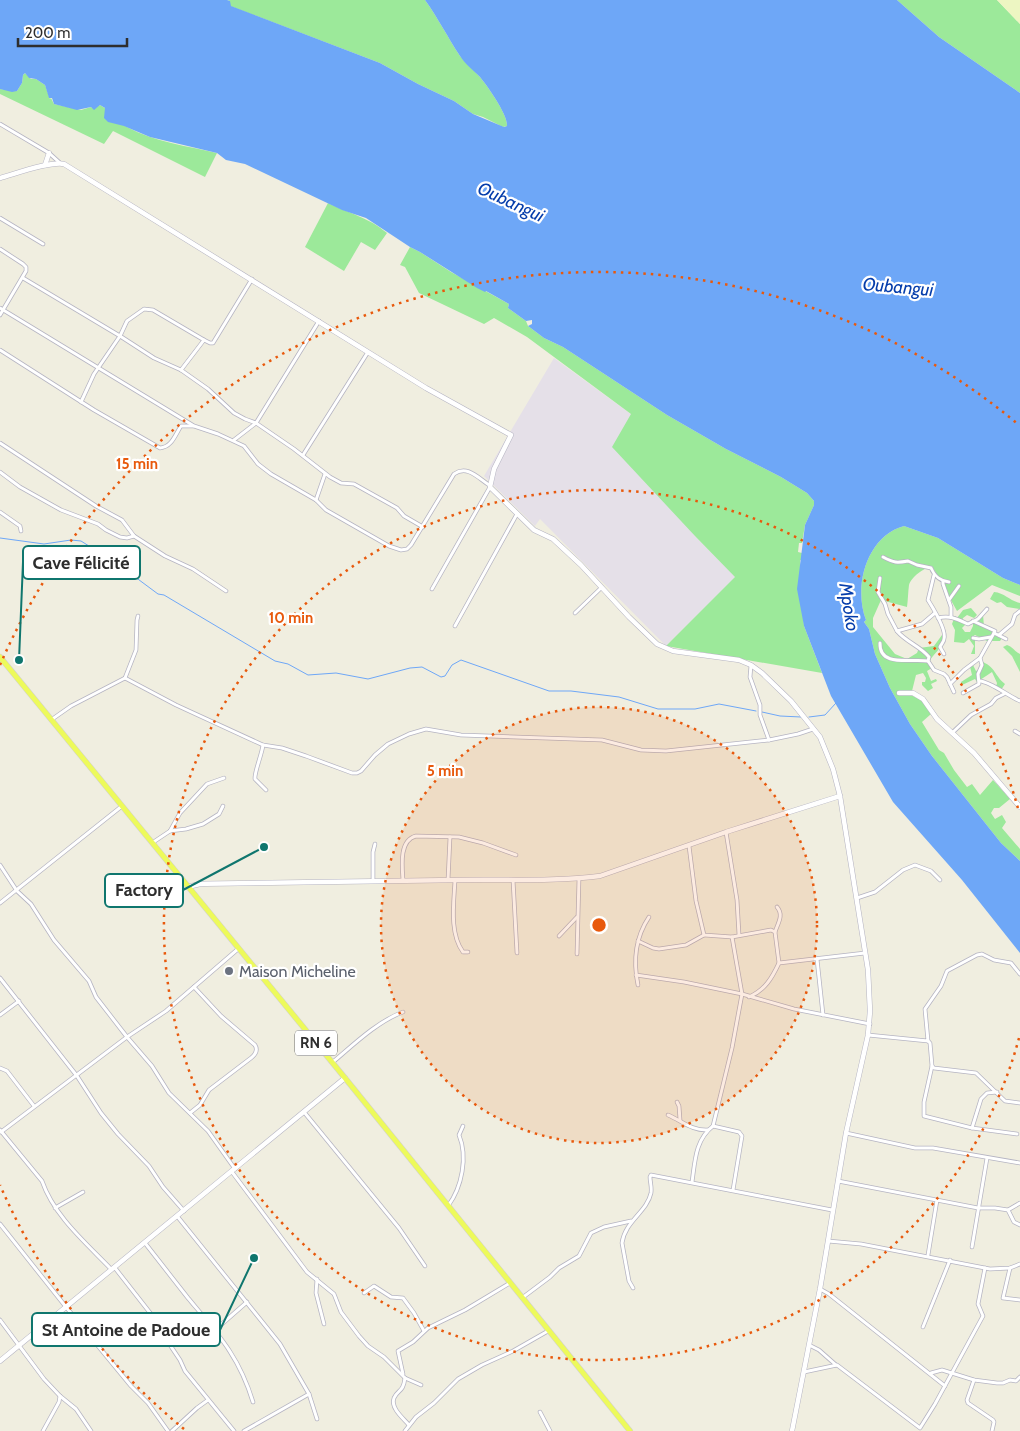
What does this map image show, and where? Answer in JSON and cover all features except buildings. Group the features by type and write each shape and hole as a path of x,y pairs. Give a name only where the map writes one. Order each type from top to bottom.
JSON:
{"main road":[{"name":"RN 6","path":"0,657 345,1078 630,1431"}],"street":[{"path":"0,124 49,153 60,163 72,168 426,388 511,435 494,470 489,486 432,589"},
{"path":"45,165 49,153"},
{"path":"0,178 45,165 60,163"},
{"path":"0,218 43,244"},
{"path":"0,249 26,267 23,278 2,308 0,315"},
{"path":"23,278 154,358 181,370 208,389 234,413 256,423 303,455 325,474 341,482 354,484 397,508 404,516 423,527"},
{"path":"81,402 94,374 120,336 127,321 144,309 153,310 204,340 213,343 252,280"},
{"path":"2,308 194,426 234,440 244,446 258,464 271,474 316,500 326,510 389,546 401,550 407,549 423,527 454,474 464,469 489,486 534,530 553,539 581,565 601,588 657,644 673,651 739,660 751,665 785,696 820,737 830,758 840,796 870,985 870,1024 846,1133 820,1289 792,1431"},
{"path":"234,440 256,423 319,321"},
{"path":"181,370 204,340"},
{"path":"0,350 81,402 160,448 171,443 181,426 194,426"},
{"path":"303,455 368,351"},
{"path":"0,443 96,506 122,520 134,536 165,556 193,569 226,591"},
{"path":"0,472 20,487 61,510 98,524 120,537 134,536"},
{"path":"316,500 325,474"},
{"path":"0,512 20,526 22,531"},
{"path":"455,626 518,513"},
{"path":"883,557 892,562 902,563 908,561 931,568 934,575 943,581 949,582"},
{"path":"934,575 928,600 938,618 944,635 945,639 940,647 944,654"},
{"path":"880,578 878,592 897,631 904,639 924,652 934,670 944,674 954,692"},
{"path":"943,581 952,611 951,617"},
{"path":"949,600 959,586"},
{"path":"575,613 601,588"},
{"path":"938,618 946,616 968,624 978,619 986,609"},
{"path":"999,635 1012,624 1015,615 1020,611"},
{"path":"897,631 922,624 935,613"},
{"path":"51,720 71,706 125,678 136,650 138,616"},
{"path":"950,684 980,658 995,630 973,621"},
{"path":"973,638 979,639 999,635 1006,639"},
{"path":"880,643 880,652 889,659 898,661 928,661"},
{"path":"980,658 982,665 978,674 980,681"},
{"path":"751,665 750,677 769,740"},
{"path":"125,678 176,705 264,745 282,748 357,774 388,744 409,734 426,729 461,735 602,740 641,750 694,749 769,740 814,729"},
{"path":"962,693 979,684 980,681"},
{"path":"980,681 986,682 1004,694 1020,701"},
{"path":"899,693 918,695 937,719 974,753 1018,800 1020,807"},
{"path":"952,733 971,715 1004,694"},
{"path":"1015,731 1020,734"},
{"path":"264,745 259,765 254,775 255,779 266,790"},
{"path":"170,831 180,813 207,784 224,778"},
{"path":"187,887 200,884 373,880 513,880 600,876 726,832 840,796"},
{"path":"0,903 122,806"},
{"path":"151,843 170,831 203,824 218,814 223,806"},
{"path":"726,832 737,900 739,935"},
{"path":"403,880 404,847 411,837 450,837 483,843 516,855"},
{"path":"448,880 450,837"},
{"path":"373,880 373,852 375,844"},
{"path":"690,846 696,900 704,935"},
{"path":"0,865 17,891 31,904 54,940 89,981 96,996 152,1066 169,1093 208,1131 233,1171 307,1272 334,1294 341,1312 358,1336 403,1374"},
{"path":"857,898 875,892 903,870 916,865 931,871 940,880"},
{"path":"577,954 579,878"},
{"path":"455,880 455,927 460,947 463,952 468,952"},
{"path":"513,880 517,953"},
{"path":"749,997 758,993 768,983 779,963 775,932 781,916 780,910 777,907"},
{"path":"559,936 577,917"},
{"path":"638,985 635,960 638,941 643,925 649,917"},
{"path":"638,941 647,946 660,948 686,945 704,935 732,937 771,930 775,932"},
{"path":"692,1182 698,1145 713,1126 732,1048 742,994 732,937"},
{"path":"234,1431 185,1371 164,1336 158,1322 113,1269 75,1232 55,1208 45,1192 42,1182 1,1131 127,1037 166,1011 238,949"},
{"path":"779,963 865,953"},
{"path":"1017,1134 972,1128 924,1116 924,1102 932,1066 925,1009 941,986 947,971 977,955 982,954 994,960 1011,963 1020,974"},
{"path":"817,959 822,1015"},
{"path":"636,975 684,982 742,994 794,1009 870,1024"},
{"path":"0,978 77,1076 118,1134 149,1166 184,1211"},
{"path":"190,1113 200,1105 209,1090 256,1054 257,1050 255,1044 221,1016 194,987"},
{"path":"0,1015 19,1001"},
{"path":"332,1063 369,1032 403,1012"},
{"path":"868,1035 928,1041"},
{"path":"932,1066 938,1070 976,1073 1005,1101 1020,1103"},
{"path":"0,1068 7,1071 34,1106"},
{"path":"0,1362 345,1078"},
{"path":"972,1128 981,1099 987,1093 997,1092"},
{"path":"677,1102 680,1120"},
{"path":"304,1112 399,1228 425,1266"},
{"path":"668,1115 680,1120 688,1127 708,1130"},
{"path":"448,1207 456,1195 462,1171 463,1146 459,1136 463,1126"},
{"path":"713,1126 739,1132 742,1136 733,1190"},
{"path":"846,1133 915,1148 933,1148 1020,1163"},
{"path":"972,1247 987,1158"},
{"path":"633,1288 629,1281 622,1243 626,1228 636,1220 650,1195 651,1175 832,1210"},
{"path":"837,1180 978,1208 1008,1210 1020,1203"},
{"path":"55,1208 83,1192"},
{"path":"928,1255 937,1200"},
{"path":"1008,1210 1014,1222 1020,1225"},
{"path":"177,1216 280,1344 310,1394 318,1419"},
{"path":"522,1298 559,1268 578,1256 591,1233 604,1227 636,1220"},
{"path":"0,1224 66,1307 170,1431 208,1400"},
{"path":"828,1241 862,1244 928,1255 985,1268 1010,1268 1020,1264"},
{"path":"145,1243 215,1330 241,1370 252,1402"},
{"path":"923,1327 950,1260"},
{"path":"809,1345 819,1350 837,1366 920,1428 983,1316 978,1304 985,1268"},
{"path":"1010,1268 1003,1298 1020,1300"},
{"path":"317,1279 316,1293 324,1324"},
{"path":"409,1425 393,1404 394,1399 404,1387 405,1378 397,1352 424,1331 465,1310 510,1283"},
{"path":"364,1293 374,1286 392,1297 403,1298 424,1331"},
{"path":"820,1289 829,1294 945,1386"},
{"path":"215,1330 247,1302"},
{"path":"0,1320 44,1378 60,1396 76,1409 91,1431"},
{"path":"405,1431 416,1417 434,1403 458,1379 482,1365 513,1352 548,1331"},
{"path":"803,1372 837,1366"},
{"path":"931,1374 942,1370 974,1380 1003,1383 1010,1380 1016,1382 1020,1376"},
{"path":"405,1378 421,1385"},
{"path":"974,1380 966,1400 993,1420 992,1431"},
{"path":"244,1431 310,1394"},
{"path":"43,1431 59,1402 60,1396"},
{"path":"540,1412 550,1431"}],"shaded area":[{"path":"554,358 631,414 695,536 736,577 666,646 540,519 535,526 484,476"}],"green space":[{"path":"227,0 425,0 460,56 492,93 501,108 507,126 503,127 473,114 454,101 380,63 230,6 230,1"},
{"path":"897,0 997,0 1020,24 1020,93 939,37"},
{"path":"25,73 31,79 36,79 45,85 54,104 81,110 91,107 94,109 100,105 123,125 138,132 171,143 217,153 205,177 113,131 104,144 0,94 0,89 17,91"},
{"path":"328,203 366,219 387,233 375,250 361,242 344,271 305,247"},
{"path":"410,247 509,304 508,308 526,321 528,326 544,338 563,347 667,415 807,493 814,501 814,505 805,525 802,543 799,543 798,552 802,553 802,561 800,560 804,626 822,673 666,646 735,577 612,447 631,414 527,337 494,318 484,324 419,293 405,267 400,265"},
{"path":"904,526 938,538 1003,578 1020,585 1020,596 992,585 957,611 932,566 918,573 910,582 907,607 881,600 873,618 873,627 895,654 907,659 917,653 919,648 934,646 942,635 940,647 930,660 932,668 927,671 931,681 936,679 937,681 931,684 933,688 928,691 922,685 926,678 923,673 916,675 911,695 921,700 931,714 922,722 939,750 944,753 967,787 972,784 980,795 993,780 1010,799 999,808 994,808 991,813 995,819 1002,815 1006,822 1002,828 1020,849 1020,861 1001,843 932,756 910,724 890,688 875,654 869,629 864,622 866,620 862,607 861,592 866,564 872,551 881,540 891,532"},
{"path":"994,592 1020,603 1020,609 1007,607 1001,602 997,603 990,599"},
{"path":"971,608 977,615 974,618 967,615 963,618 962,621 966,624 962,628 965,632 970,632 973,622 978,621 983,614 984,627 994,631 1002,638 1000,641 987,641 975,635 972,637 975,640 975,654 971,654 974,646 969,639 964,643 954,642 955,630 952,624 955,616 957,618 963,610"},
{"path":"1007,645 1020,654 1020,672 1012,656 1003,647"},
{"path":"983,662 1005,684 1001,690 996,687 997,683 992,672 977,682 975,679 962,685 961,682 972,675 970,667 973,665 976,671 983,668"}],"sand":[{"path":"997,0 1020,0 1020,24"}],"water":[{"path":"0,0 227,0 230,1 231,6 380,63 454,101 473,114 504,127 507,126 506,121 496,100 483,80 460,56 425,0 897,0 939,37 1020,93 1020,585 1003,578 938,538 904,526 891,532 872,551 866,564 861,592 862,607 866,620 864,622 869,629 875,654 890,688 910,724 932,756 1001,843 1020,861 1020,953 962,880 893,802 831,696 804,626 797,589 805,525 814,505 814,501 807,493 667,415 563,347 544,338 528,326 532,324 532,320 526,321 508,308 509,304 477,288 366,218 342,210 245,164 226,160 217,153 150,137 124,126 108,122 104,118 105,108 100,105 94,110 91,107 77,110 54,104 52,98 49,98 45,85 36,79 29,78 25,73 17,91 12,92 0,89"}],"waterway":[{"path":"0,538 44,544 71,540 81,541 119,565 158,594 164,595 275,661 288,664 308,675 336,673 368,679 410,668 422,667 441,677 445,676 452,665 461,660 549,691 571,691 619,697 658,709 695,709 719,704 756,711"},
{"path":"809,717 825,715 836,703"},
{"path":"762,712 780,716 801,717"}],"place":[{"name":"Cave Félicité","path":"19,660"},
{"name":"Factory","path":"264,847"},
{"name":"Maison Micheline","path":"229,971"},
{"name":"St Antoine de Padoue","path":"254,1258"}],"water label":[{"name":"Oubangui","path":"511,202"},
{"name":"Oubangui","path":"898,287"},
{"name":"Mpoko","path":"849,607"}]}
